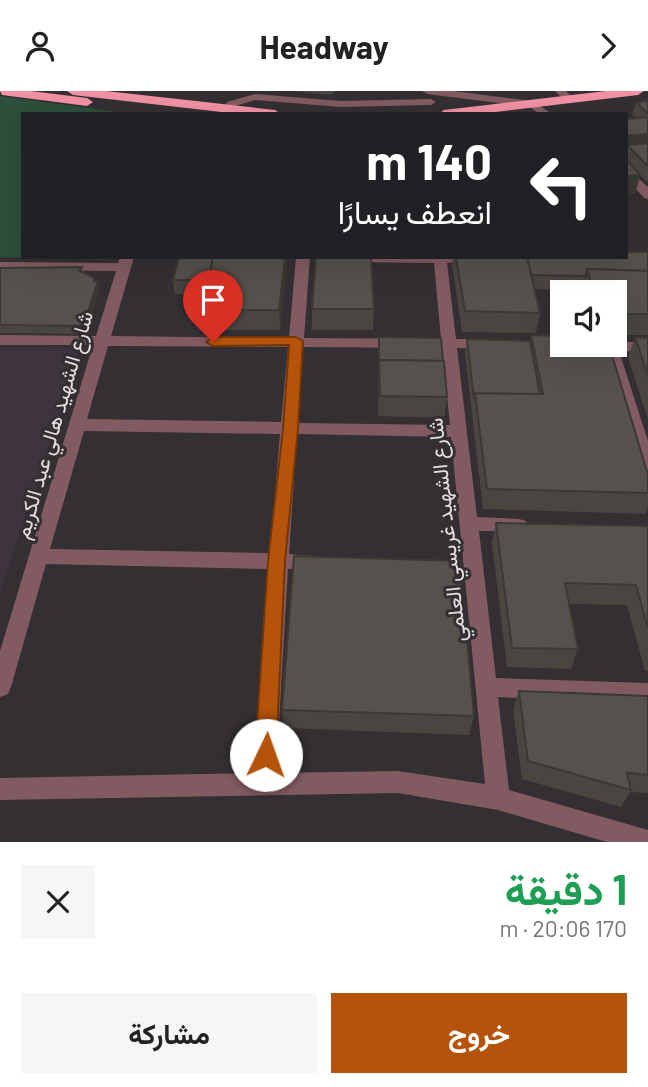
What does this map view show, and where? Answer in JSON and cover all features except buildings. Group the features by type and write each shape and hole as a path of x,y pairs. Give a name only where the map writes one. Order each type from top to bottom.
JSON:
{"highway":[{"path":"2,91 168,112"},
{"path":"73,91 251,112"},
{"path":"490,112 536,110 638,91"},
{"path":"569,103 648,99"}],"street":[{"path":"427,95 442,112"},
{"path":"227,110 232,104 255,97 341,104 427,95 536,110"},
{"path":"628,172 648,195"},
{"path":"264,783 276,561 291,429 303,259"},
{"name":"شارع الشهيد غريسي العلمي","path":"441,259 498,798"},
{"path":"0,266 125,262"},
{"name":"شارع الشهيد هالي عبد الكريم","path":"0,687 125,262"},
{"path":"0,340 503,344"},
{"path":"627,347 648,347"},
{"path":"613,357 648,468"},
{"path":"78,425 460,431"},
{"path":"470,524 538,527"},
{"path":"39,556 329,563"},
{"path":"447,567 474,568"},
{"path":"485,687 648,693"},
{"path":"0,789 398,782 498,798 648,842"}],"shaded area":[{"path":"0,347 68,348 74,350 78,356 0,593"}],"green space":[{"path":"0,96 117,112 21,112 21,258 0,257"}],"route":[{"path":"213,342 296,341 291,429 276,561 266,755"}]}
